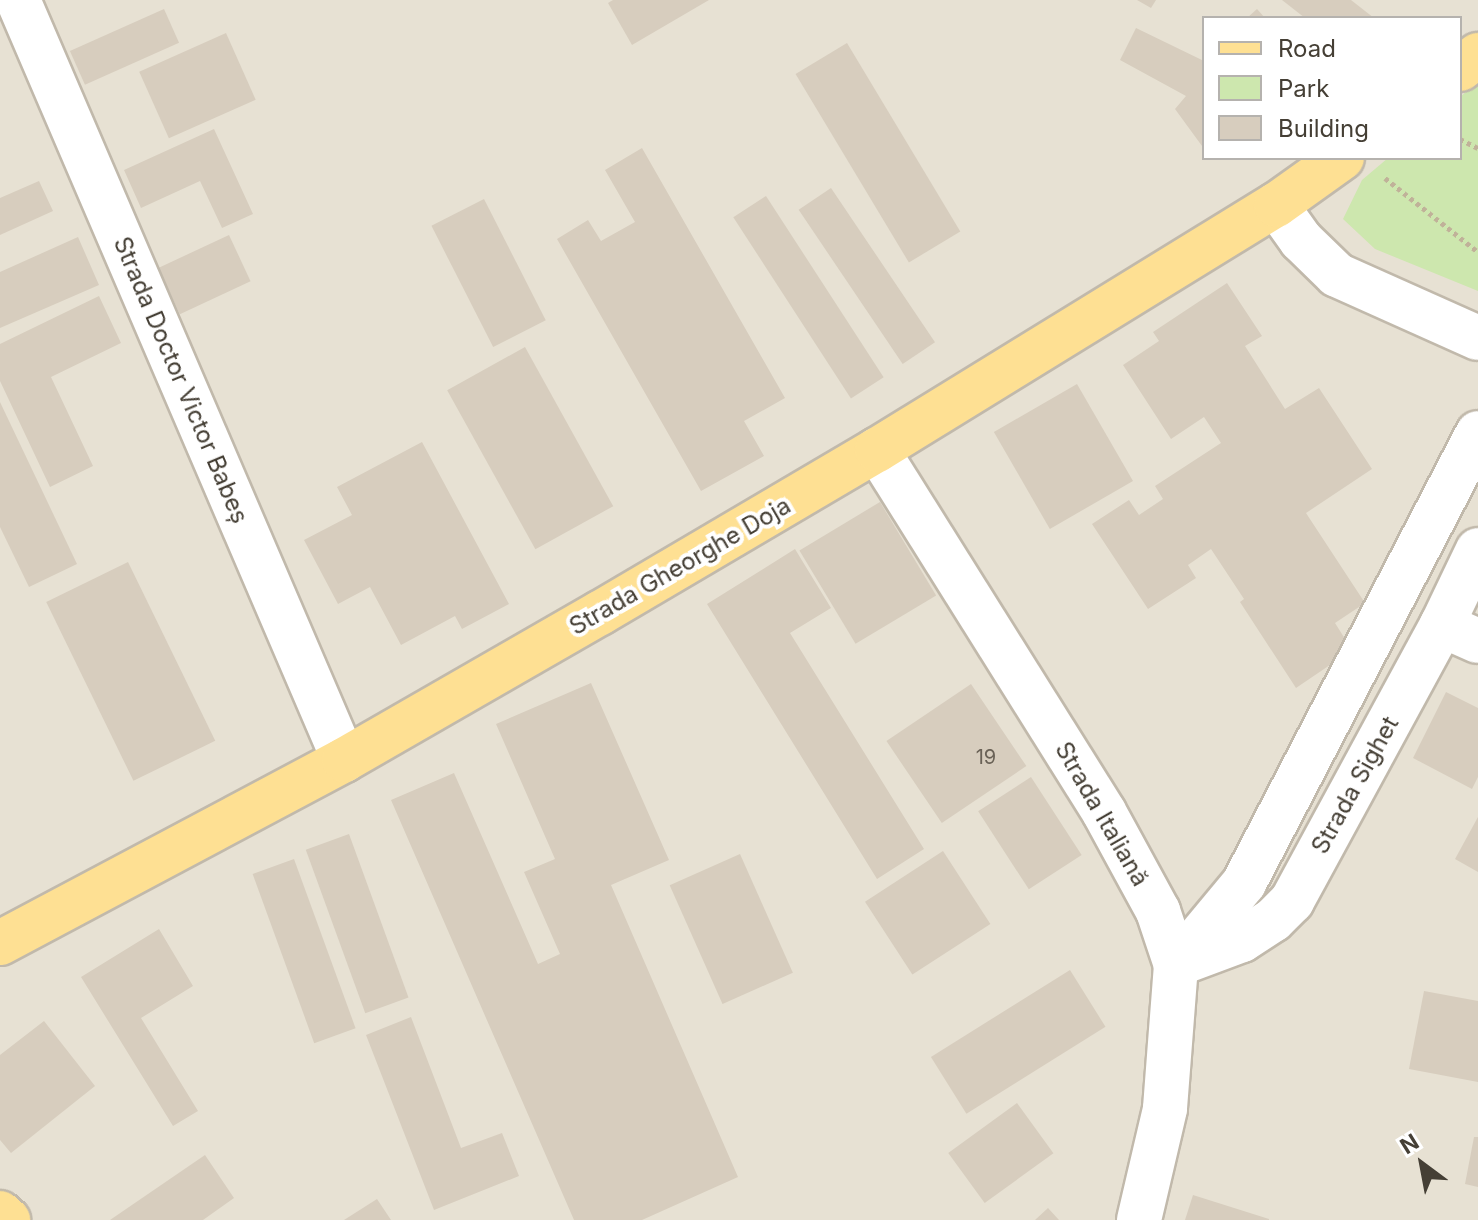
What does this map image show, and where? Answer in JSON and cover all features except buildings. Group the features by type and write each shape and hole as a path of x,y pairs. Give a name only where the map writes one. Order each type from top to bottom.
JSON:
{"main road":[{"path":"1462,67 1478,55"},
{"name":"Strada Gheorghe Doja","path":"0,943 344,760 877,450 1276,205 1358,164"},
{"path":"0,1213 8,1220"}],"street":[{"name":"Strada Doctor Victor Babeș","path":"18,0 344,760"},
{"path":"1276,205 1301,240 1337,275 1478,338"},
{"path":"1176,965 1244,883 1478,433"},
{"name":"Strada Italiană","path":"877,450 1104,812 1158,911 1176,965 1165,1109 1139,1220"},
{"name":"Strada Sighet","path":"1176,965 1242,940 1273,920 1292,901 1460,633 1478,550"}],"path":[{"path":"1358,164 1478,252"}],"shaded area":[{"path":"0,0 1478,0 1478,1220 0,1220"}],"green space":[{"path":"1478,82 1478,291 1375,249 1343,219 1362,180 1386,160 1462,160 1462,95"}]}
